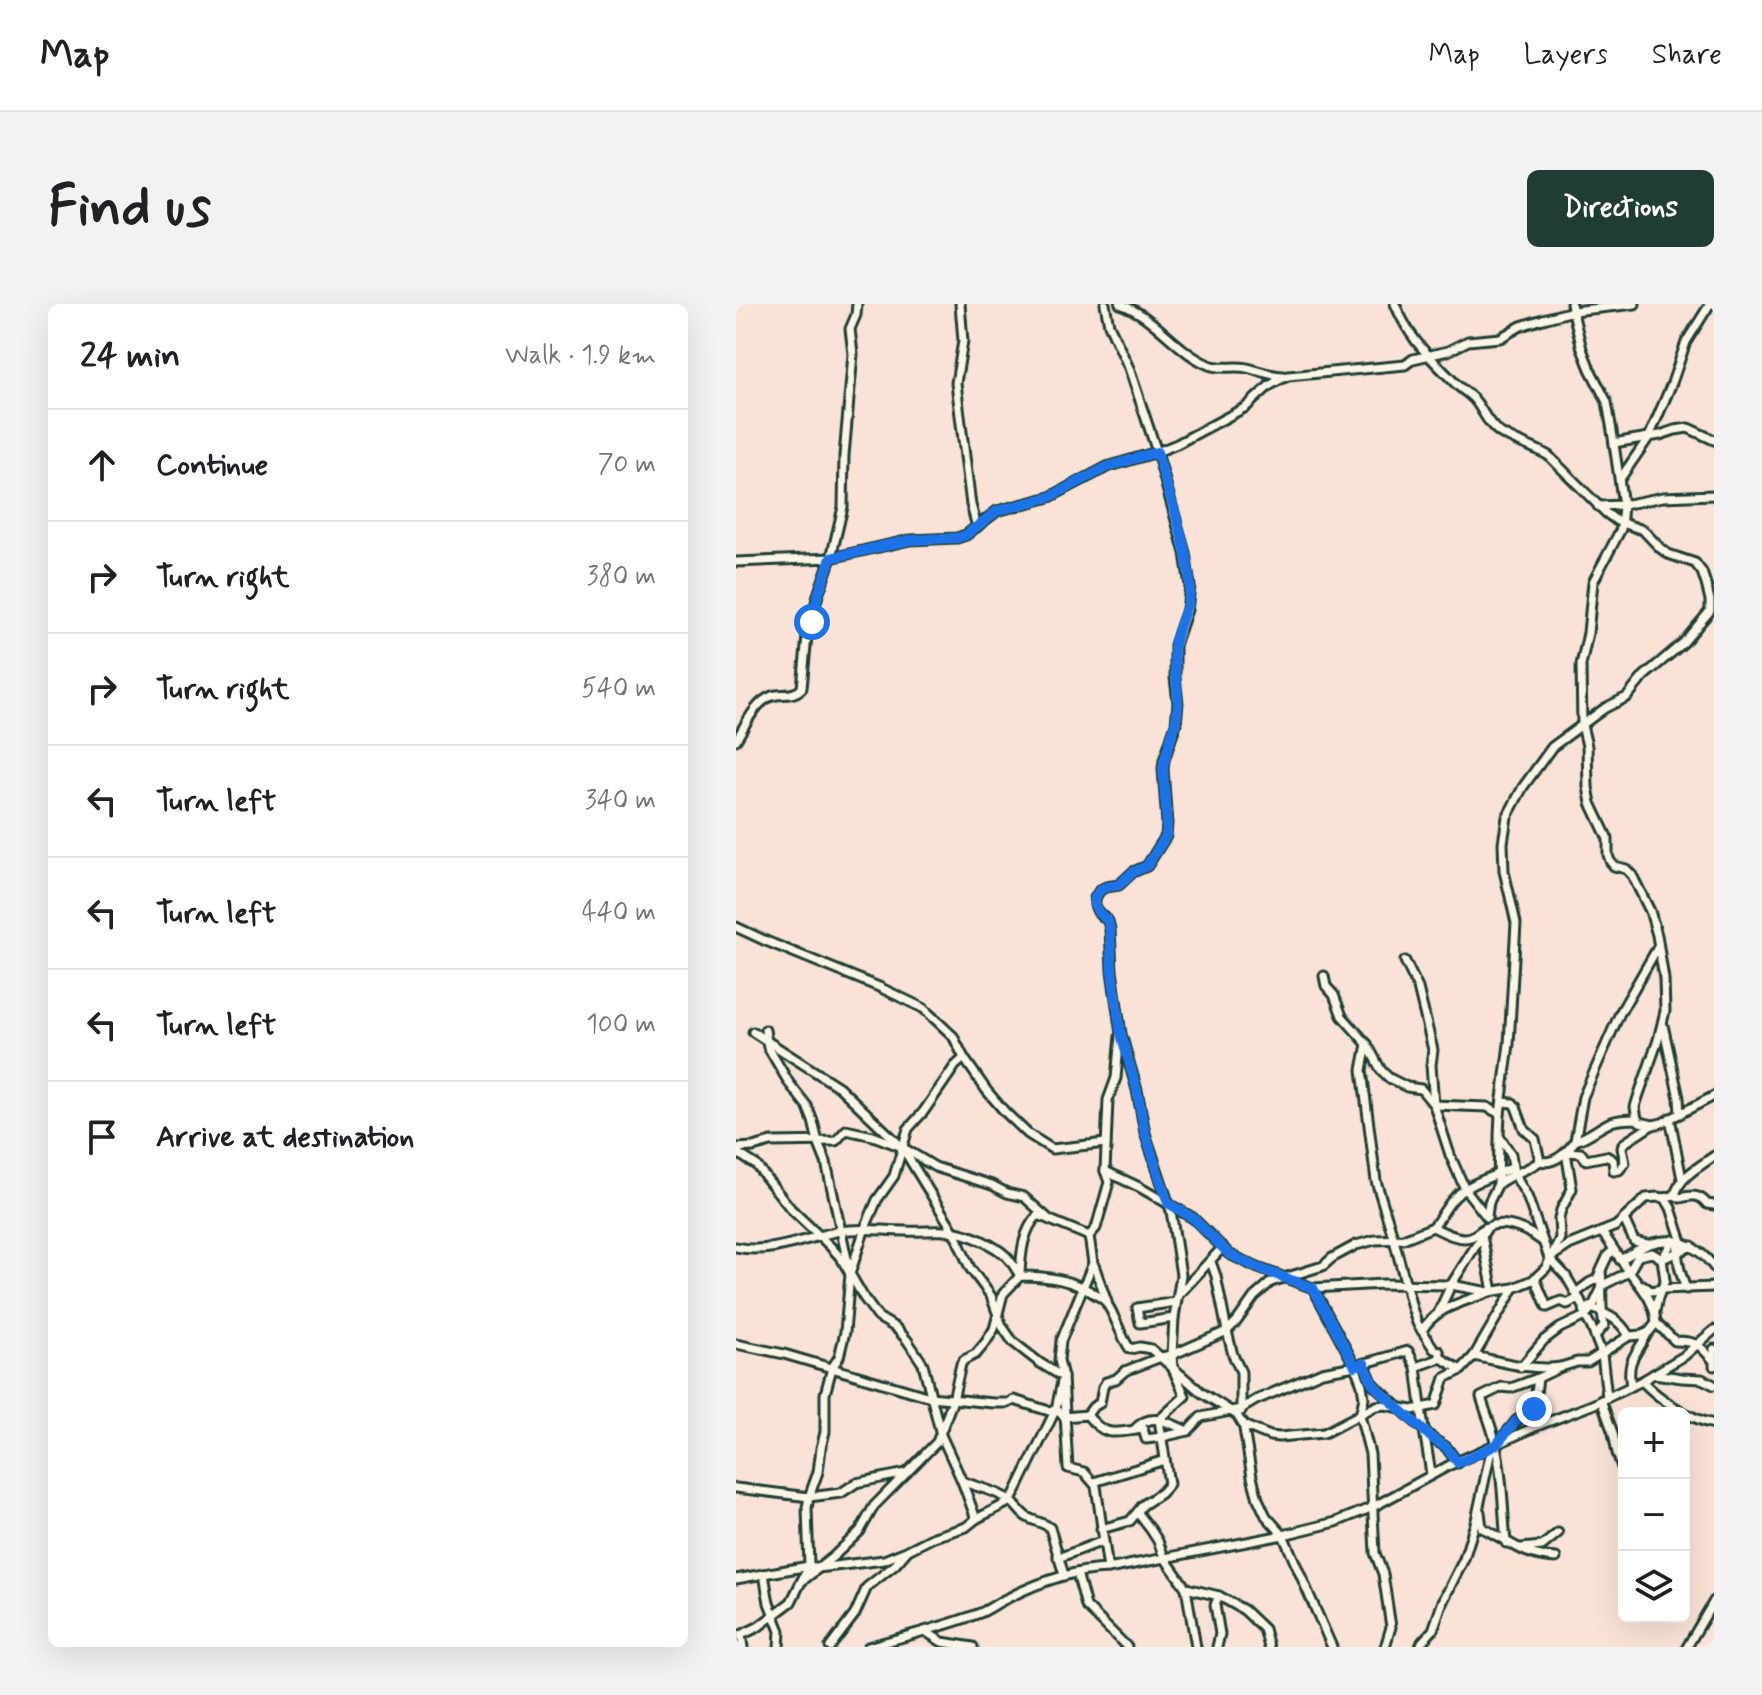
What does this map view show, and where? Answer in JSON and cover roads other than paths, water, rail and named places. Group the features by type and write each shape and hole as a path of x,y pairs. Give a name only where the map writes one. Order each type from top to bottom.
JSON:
{"street":[{"path":"736,740 761,703 770,697 797,693 802,688 807,636 831,558 844,499 844,456 853,354 850,329 857,304"},
{"path":"960,304 963,341 956,383 971,505 977,527"},
{"path":"1105,304 1109,325 1129,368 1157,452 1185,553 1190,586 1187,610 1175,645 1176,724 1163,769 1166,836 1147,866 1133,872 1119,885 1100,890 1095,898 1098,912 1108,921 1110,929 1121,1034 1145,1133 1171,1211 1180,1264 1172,1355 1173,1369 1185,1396 1159,1420"},
{"path":"1120,304 1143,314 1209,365 1288,376 1405,365 1413,359 1448,351 1468,341 1500,338 1521,326 1572,308 1635,304"},
{"path":"1395,304 1410,335 1477,403 1495,429 1549,456 1606,513 1643,530 1668,554 1695,563 1702,572 1710,600 1710,611 1683,643 1644,676 1627,697 1605,708 1552,747 1523,787 1507,817 1503,843 1504,871 1516,923 1509,1044 1500,1114 1498,1184"},
{"path":"1620,479 1649,437 1686,342 1710,304"},
{"path":"1572,308 1582,349 1607,402 1623,505 1623,523 1593,582 1581,665 1582,725 1587,746 1590,795 1608,839 1610,861 1632,875 1650,911 1664,979 1665,1011 1635,1107 1637,1119"},
{"path":"736,562 831,558 910,540 966,535 997,511 1050,497 1107,467 1177,444 1246,407 1269,386 1288,376"},
{"path":"1614,443 1688,428 1714,440"},
{"path":"1598,506 1623,505 1663,497 1712,495 1714,484"},
{"path":"736,927 923,1008 953,1036 964,1058 1005,1112 1028,1134 1052,1149 1106,1143"},
{"path":"1540,1161 1546,1163 1566,1152 1575,1141 1583,1097 1620,1013 1658,947"},
{"path":"1405,961 1418,988 1433,1050 1434,1105 1465,1189 1488,1221 1525,1229 1543,1242"},
{"path":"1324,976 1342,1016 1367,1044 1389,1078 1407,1087 1421,1089 1434,1105 1487,1107 1500,1114"},
{"path":"1662,1023 1680,1114"},
{"path":"765,1030 767,1043 789,1083 807,1106 813,1121 826,1162 850,1274"},
{"path":"753,1032 839,1087 902,1147 954,1232 970,1268 991,1296 1002,1326 1013,1342 1063,1377"},
{"path":"1121,1034 1116,1078 1108,1100 1105,1171 1109,1182 1096,1228 1089,1236 1093,1263 1121,1337 1130,1349 1151,1349 1202,1393 1237,1415 1243,1425 1279,1437 1324,1433 1376,1406 1412,1410 1436,1405 1445,1378 1461,1370 1474,1356 1514,1288"},
{"path":"1367,1044 1362,1070 1376,1181 1406,1286 1422,1331 1441,1358 1461,1370"},
{"path":"814,1567 807,1508 818,1472 825,1432 825,1394 845,1332 850,1274 877,1200 894,1176 908,1129 964,1058"},
{"path":"1566,1152 1581,1153 1586,1160 1606,1156 1613,1160 1614,1171 1619,1170 1625,1163 1623,1144 1642,1134 1647,1127 1714,1096"},
{"path":"1502,1102 1513,1103 1516,1107 1524,1129 1535,1139 1540,1161"},
{"path":"1670,1118 1682,1179"},
{"path":"1575,1141 1609,1123 1637,1119 1653,1125"},
{"path":"736,1150 771,1142 836,1141 846,1130 873,1136 902,1147 935,1167 1024,1197 1050,1220"},
{"path":"1499,1136 1511,1154 1514,1174"},
{"path":"736,1150 756,1165 791,1209 830,1246 878,1317 896,1328 915,1350 923,1364 940,1433 976,1519"},
{"path":"1439,1311 1491,1292 1514,1288 1535,1278 1546,1268 1560,1238 1559,1218 1572,1189 1566,1152"},
{"path":"1675,1195 1682,1179 1714,1156"},
{"path":"1422,1331 1439,1311 1451,1285 1482,1236 1488,1221 1489,1202 1498,1184 1509,1175 1526,1171 1540,1161"},
{"path":"1056,1409 1064,1417 1087,1415 1100,1403 1106,1382 1116,1379 1125,1371 1227,1331 1254,1297 1271,1282 1323,1266 1356,1245 1375,1240 1403,1239 1433,1227 1449,1203 1465,1189 1509,1169 1527,1196 1549,1258 1566,1276 1584,1307 1602,1354 1604,1398 1618,1450"},
{"path":"1105,1171 1193,1218 1229,1254 1241,1261 1313,1288 1383,1284 1451,1285 1491,1292"},
{"path":"1549,1258 1569,1245 1616,1226 1646,1198 1690,1195 1714,1205"},
{"path":"1665,1198 1671,1208 1678,1241 1678,1267 1686,1289"},
{"path":"743,1647 741,1635 758,1627 791,1602 801,1582 814,1567 834,1556 860,1531 874,1506 937,1442 953,1400 961,1364 976,1354 986,1342 994,1329 1003,1294 1020,1276 1020,1252 1032,1221 1038,1215 1089,1236"},
{"path":"1624,1219 1634,1241 1649,1244 1678,1241 1701,1251 1714,1265"},
{"path":"1433,1227 1456,1237 1470,1238 1488,1221"},
{"path":"736,1247 748,1250 771,1248 865,1228 954,1232 1004,1254 1020,1276 1062,1279 1082,1286 1107,1302"},
{"path":"1601,1232 1629,1272 1651,1291 1714,1287"},
{"path":"1482,1236 1491,1292"},
{"path":"1655,1312 1665,1280 1662,1259 1678,1241"},
{"path":"1620,1260 1649,1244"},
{"path":"1662,1259 1692,1246"},
{"path":"1174,1318 1140,1323 1137,1308 1178,1299 1223,1247"},
{"path":"1535,1278 1547,1307 1561,1301 1567,1304 1597,1279 1608,1255 1614,1250"},
{"path":"1521,1367 1544,1340 1585,1316 1603,1285 1629,1272 1638,1256 1652,1253 1662,1259"},
{"path":"1211,1262 1233,1355 1241,1372 1243,1425 1258,1499 1266,1516 1283,1535 1332,1647"},
{"path":"1093,1263 1061,1341 1059,1360 1063,1377 1068,1468 1084,1472 1094,1482 1108,1569"},
{"path":"1595,1336 1604,1326 1601,1271"},
{"path":"1639,1281 1655,1312 1656,1323 1675,1341 1699,1344 1713,1360"},
{"path":"1313,1288 1362,1385 1364,1398 1360,1415 1370,1454 1375,1553 1383,1574 1391,1627 1385,1647"},
{"path":"1578,1296 1592,1308 1615,1318 1629,1336"},
{"path":"1631,1386 1628,1374 1632,1359 1656,1323"},
{"path":"868,1647 953,1623 1064,1575 1283,1535 1336,1522 1373,1507 1431,1474 1642,1381 1684,1356 1714,1330"},
{"path":"1506,1543 1492,1425 1481,1397 1561,1367 1588,1362 1629,1336 1649,1332"},
{"path":"736,1344 784,1354 930,1397 993,1403 1014,1400 1049,1411 1056,1409"},
{"path":"1714,1349 1714,1366"},
{"path":"1087,1415 1094,1424 1112,1434 1143,1429 1146,1439 1162,1437 1188,1431 1201,1417 1241,1409 1322,1372 1408,1351 1416,1367 1431,1474"},
{"path":"1474,1356 1521,1367 1561,1367"},
{"path":"1416,1367 1441,1358"},
{"path":"1364,1363 1373,1384 1433,1439 1446,1447 1458,1463"},
{"path":"1651,1375 1702,1379 1714,1385"},
{"path":"736,1579 884,1560 934,1537 966,1527 1011,1501 1056,1409 1063,1377"},
{"path":"1420,1647 1433,1630 1443,1601 1464,1559 1494,1446 1516,1421 1534,1409 1538,1378"},
{"path":"1642,1381 1651,1391 1692,1418 1714,1424"},
{"path":"1134,1430 1148,1418 1188,1431"},
{"path":"1101,1529 1130,1521 1143,1505 1169,1484 1159,1420"},
{"path":"1094,1482 1165,1460"},
{"path":"736,1488 809,1497 841,1493 856,1483 908,1473"},
{"path":"962,1481 991,1490 1011,1501 1028,1518 1047,1524 1064,1575"},
{"path":"1479,1503 1482,1528 1516,1548 1541,1557 1556,1558"},
{"path":"1138,1513 1186,1588 1196,1647"},
{"path":"1516,1548 1542,1546 1558,1533"},
{"path":"1058,1558 1103,1541"},
{"path":"830,1647 855,1614 867,1587 895,1565 908,1550"},
{"path":"1077,1573 1086,1606 1127,1647"},
{"path":"764,1574 773,1615 780,1631 779,1647"},
{"path":"1186,1588 1219,1596 1244,1610 1264,1629 1269,1647"},
{"path":"1217,1647 1220,1634 1215,1605 1219,1596"},
{"path":"1687,1647 1714,1601"},
{"path":"925,1631 942,1642 973,1647"}]}
